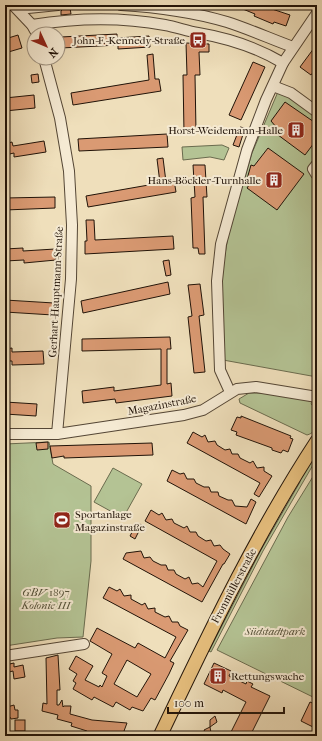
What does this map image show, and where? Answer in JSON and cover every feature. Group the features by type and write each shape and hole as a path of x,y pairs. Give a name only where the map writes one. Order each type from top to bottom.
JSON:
{"main road":[{"name":"Fronmüllerstraße","path":"160,736 233,587 276,509 317,441"}],"street":[{"path":"16,7 58,5"},
{"path":"121,5 198,15 227,22 293,47"},
{"path":"16,7 32,26"},
{"path":"230,392 220,370 217,281 221,244 247,150 273,86 283,63 317,13"},
{"path":"42,26 59,20 138,22 165,25 214,36 257,50 283,63"},
{"name":"Gerhart-Hauptmann-Straße","path":"46,66 60,118 68,163 72,225 71,279 64,370 61,383 62,387 57,434"},
{"path":"273,86 291,93 317,112"},
{"name":"Magazinstraße","path":"5,434 57,434 130,424 199,411 237,389 256,387 317,397"},
{"path":"5,656 84,644"}],"green space":[{"path":"280,87 317,114 317,377 223,360 222,272 229,231 252,153"},
{"path":"222,145 229,148 224,160 210,157 183,160 182,147"},
{"path":"249,393 281,394 312,402 311,404 317,410 317,421 314,431 307,435 240,403 239,399"},
{"name":"GBV 1897 Kolonie III","path":"49,442 53,464 91,486 91,561 83,637 57,638 5,646 5,444"},
{"path":"317,452 317,458 263,551 211,652 209,651 261,550 300,482 299,479"},
{"path":"113,468 142,484 123,518 94,502"},
{"name":"Südstadtpark","path":"317,470 317,699 217,650 288,517"}],"building":[{"path":"233,5 260,5 290,15 286,26 274,22 273,24 254,16 255,14"},
{"path":"70,8 71,14 61,15 61,11 63,9"},
{"path":"117,34 117,38 149,36 150,47 118,49 118,45 66,48 66,37"},
{"path":"18,35 22,48 5,53 5,39"},
{"path":"186,43 209,44 209,52 199,52 200,75 195,75 196,132 184,133 183,75 187,75"},
{"path":"317,44 317,67 311,75 300,67"},
{"path":"153,54 155,79 159,79 161,91 73,105 71,93 149,80 147,55"},
{"path":"253,62 265,67 241,120 229,115"},
{"path":"38,74 39,82 32,83 31,75"},
{"path":"34,95 35,108 5,111 5,98"},
{"name":"Horst-Weidemann-Halle","path":"285,102 317,124 317,139 305,155 274,132 277,128 271,121"},
{"path":"240,127 245,128 239,147 233,145"},
{"path":"167,134 168,147 79,151 78,139"},
{"path":"44,141 46,152 14,157 14,153 5,155 5,144 12,142 13,146"},
{"name":"Hans-Böckler-Turnhalle","path":"268,148 304,174 277,210 247,188 251,182 247,179 251,165 254,166"},
{"path":"163,158 166,182 174,180 176,192 88,207 86,196 160,183 157,159"},
{"path":"193,165 205,165 207,197 203,197 205,254 199,254 198,248 193,248 191,198 195,197"},
{"path":"55,197 55,208 5,210 5,198"},
{"path":"86,220 94,220 95,240 173,236 174,249 85,254 85,241 87,241"},
{"path":"23,248 23,251 55,249 56,260 24,263 24,260 5,261 5,249"},
{"path":"169,260 171,275 166,276 163,261"},
{"path":"168,282 170,294 83,313 81,301"},
{"path":"200,284 204,315 199,316 205,372 194,373 188,317 192,316 188,285"},
{"path":"5,300 54,303 53,315 5,312"},
{"path":"170,337 171,349 167,349 167,384 171,383 172,396 116,403 115,399 83,403 82,391 114,387 114,391 161,385 161,349 82,351 82,339"},
{"path":"12,348 12,352 43,351 44,364 12,365 12,361 5,361 5,349"},
{"path":"5,402 37,404 36,416 5,414"},
{"path":"241,416 291,436 290,438 293,439 288,452 283,450 281,453 272,450 272,448 236,435 237,432 231,430 237,417 241,418"},
{"path":"193,432 202,437 205,435 208,442 215,441 217,445 225,450 230,449 232,454 238,454 240,458 250,463 253,461 257,468 264,467 264,471 272,476 259,497 254,494 260,483 187,443"},
{"path":"48,442 48,449 37,450 36,443"},
{"path":"152,443 153,455 64,458 64,456 52,458 50,446"},
{"path":"172,470 180,474 184,473 187,479 194,479 196,483 204,487 209,487 211,492 218,492 219,496 232,500 235,506 247,507 251,499 256,502 246,524 167,481"},
{"path":"151,510 159,515 162,513 166,520 172,519 174,523 184,528 187,526 190,532 196,532 198,536 206,541 211,540 214,546 220,545 230,554 202,602 123,559 126,553 141,551 144,558 150,557 153,561 161,565 166,565 168,570 174,570 176,574 185,579 189,577 192,584 198,583 203,587 217,561 145,521"},
{"path":"137,523 142,525 135,539 130,536"},
{"path":"109,587 117,591 120,589 124,596 131,595 131,599 142,605 145,603 148,609 155,608 155,612 165,617 169,616 172,622 178,622 180,626 188,630 170,661 174,663 155,700 151,698 143,711 132,707 130,710 116,702 113,707 94,697 92,700 73,689 76,683 73,681 77,674 69,669 76,656 93,666 85,680 102,687 107,676 102,673 112,654 90,641 97,628 135,648 138,643 165,658 176,637 103,598","holes":["127,660 151,674 137,697 114,684"]},
{"path":"58,655 60,690 57,690 57,705 59,705 62,700 63,707 71,706 70,714 92,720 127,723 124,731 135,736 84,736 87,731 71,726 72,723 57,719 58,715 42,711 43,703 47,704 46,658"},
{"path":"14,663 14,667 23,665 25,677 14,679 13,671 5,673 5,665"},
{"path":"214,663 231,671 229,676 246,684 247,681 253,684 251,687 270,696 250,736 229,736 246,702 223,690 222,693 204,684"},
{"path":"310,702 317,705 317,729 301,721"},
{"path":"14,705 15,710 18,710 18,718 8,718 7,707"},
{"path":"215,716 217,722 210,727 210,720"},
{"path":"15,720 25,720 25,731 15,731"},
{"path":"210,727 211,733 206,734 204,730"}],"place":[{"name":"John-F.-Kennedy-Straße","path":"198,40"},
{"name":"Horst-Weidemann-Halle","path":"296,130"},
{"name":"Hans-Böckler-Turnhalle","path":"274,180"},
{"name":"Sportanlage Magazinstraße","path":"62,520"},
{"name":"Rettungswache","path":"218,676"}]}
